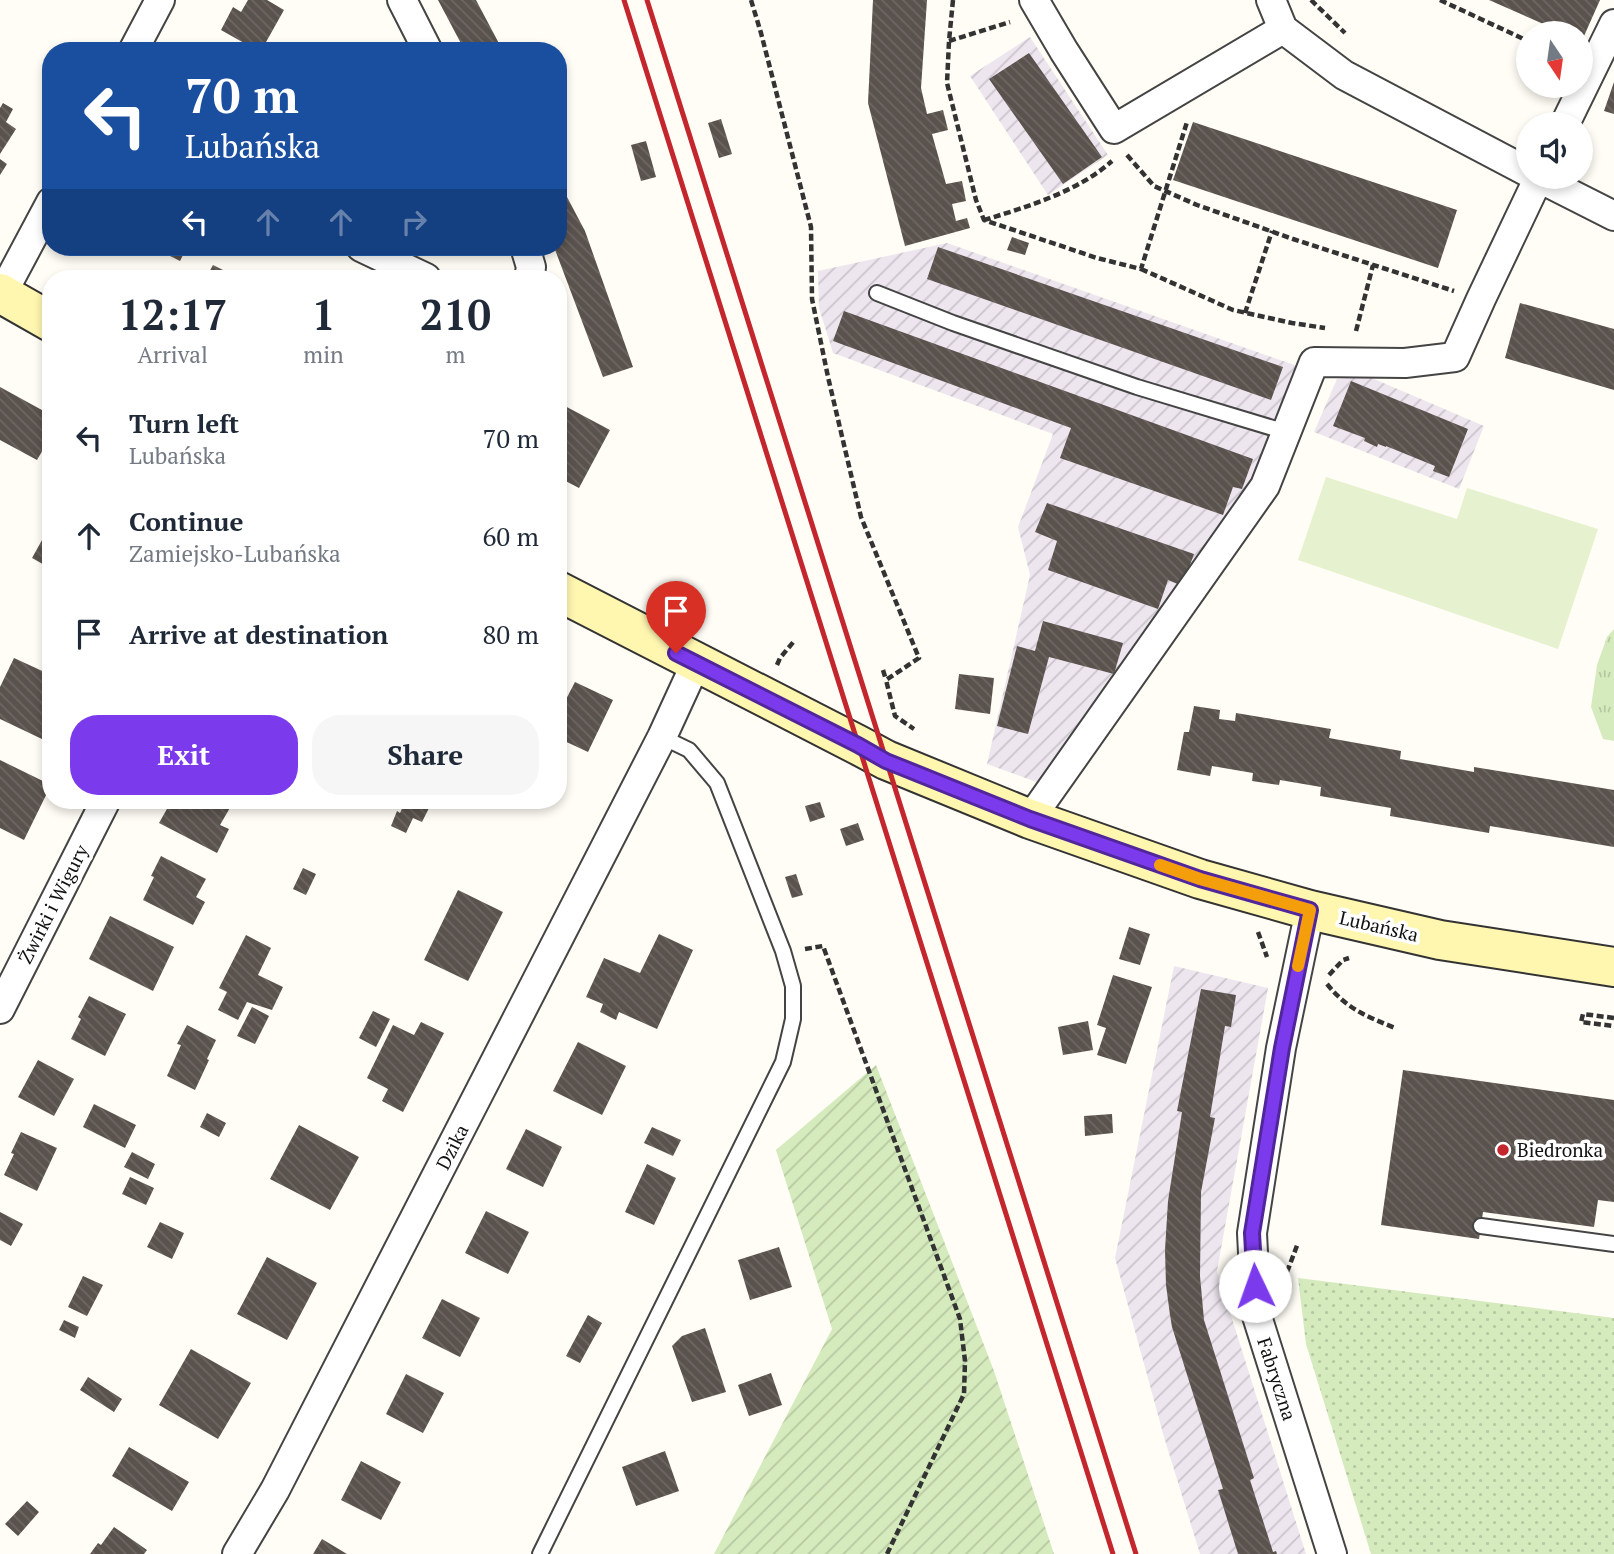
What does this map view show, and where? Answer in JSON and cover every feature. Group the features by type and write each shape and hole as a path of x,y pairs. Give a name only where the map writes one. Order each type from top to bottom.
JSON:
{"main road":[{"path":"1,293 42,317"},
{"name":"Lubańska","path":"567,596 886,761 1030,819 1200,879 1310,910 1440,940 1614,967"}],"street":[{"path":"138,42 160,0"},
{"path":"402,0 423,42"},
{"path":"1271,0 1283,29 1344,75 1516,165"},
{"path":"1037,6 1119,140 1199,78 1283,29"},
{"path":"1571,112 1614,24"},
{"path":"1030,819 1265,486 1314,362 1405,363 1455,357 1530,189"},
{"path":"1561,189 1614,216"},
{"path":"1,293 42,218"},
{"path":"380,256 409,270"},
{"name":"Dzika","path":"237,1554 282,1478 662,737 696,663"},
{"name":"Żwirki i Wigury","path":"0,1009 101,809"},
{"name":"Fabryczna","path":"1310,910 1282,1048 1252,1233 1256,1313 1332,1554"}],"lane":[{"path":"877,293 953,323 1137,387 1286,432"},
{"path":"540,1554 783,1062 793,1019 793,986 783,951 717,783 689,750 662,737"},
{"path":"1481,1226 1614,1244"}],"path":[{"path":"751,0 811,227 812,299 861,517 919,658 886,680"},
{"path":"953,0 947,83 976,200 984,220 1097,258 1141,269 1233,310 1331,329"},
{"path":"1311,0 1346,34"},
{"path":"1440,0 1516,35"},
{"path":"949,41 1037,6"},
{"path":"1141,269 1199,78"},
{"path":"984,220 1065,191 1107,166 1119,140 1154,186 1197,205 1481,299"},
{"path":"1245,313 1272,231"},
{"path":"1356,332 1373,265"},
{"path":"1343,330 1356,332 1405,363"},
{"path":"883,670 895,716 921,734"},
{"path":"783,951 823,947 960,1319 965,1361 964,1394 887,1554"},
{"path":"1324,980 1338,998 1363,1014 1395,1028"},
{"path":"1614,1018 1583,1014 1581,1022 1614,1026"}],"shaded area":[{"path":"1030,37 1108,155 1048,195 970,76"},
{"path":"947,243 1300,367 1256,485 1039,783 987,764 1030,575 1018,527 1053,434 833,353 819,308 818,271"},
{"path":"1367,376 1484,426 1459,489 1314,432 1337,379"},
{"path":"1174,966 1268,988 1217,1271 1306,1554 1200,1554 1164,1437 1115,1258"}],"green space":[{"path":"1326,477 1457,519 1467,488 1598,529 1558,649 1298,560"},
{"path":"1614,629 1614,741 1603,739 1591,707 1597,665 1607,637"},
{"path":"876,1065 994,1371 1054,1554 714,1554 832,1329 776,1150"},
{"path":"1298,1278 1614,1318 1614,1554 1371,1554 1306,1344"}],"building":[{"path":"248,0 267,0 284,10 266,42 242,42 221,30 233,7 241,12"},
{"path":"438,0 476,0 498,42 460,42"},
{"path":"873,0 927,0 921,88 927,114 943,110 948,130 932,134 946,184 962,181 966,201 952,204 956,221 967,218 970,228 905,246 868,103"},
{"path":"1489,0 1600,0 1591,21 1537,21"},
{"path":"1029,53 1102,157 1063,184 989,79"},
{"path":"1614,82 1614,114 1604,111"},
{"path":"3,103 13,109 6,122 16,129 0,154 0,108"},
{"path":"721,119 732,154 719,158 708,123"},
{"path":"1193,122 1457,210 1438,268 1173,180"},
{"path":"646,141 656,177 641,181 631,145"},
{"path":"0,159 7,164 0,175"},
{"path":"567,197 585,231 633,367 603,377 567,281 567,270 563,270 557,256 567,256"},
{"path":"1012,237 1029,243 1025,255 1007,250"},
{"path":"938,247 1283,367 1271,400 927,279"},
{"path":"170,256 182,256 180,261"},
{"path":"213,265 223,270 210,270"},
{"path":"1520,303 1614,329 1614,390 1505,358"},
{"path":"844,311 1253,459 1242,489 1233,487 1223,515 1060,458 1071,428 833,341"},
{"path":"1351,381 1468,429 1449,477 1433,471 1435,466 1386,446 1378,444 1377,447 1364,441 1365,438 1333,426"},
{"path":"0,387 42,410 42,451 37,460 0,440"},
{"path":"567,407 610,430 579,488 567,482"},
{"path":"1047,503 1194,554 1186,576 1180,585 1168,580 1158,609 1048,570 1057,541 1035,532"},
{"path":"42,540 42,564 32,558"},
{"path":"1043,621 1123,643 1114,674 1049,657 1028,734 997,726 1017,646 1035,651"},
{"path":"14,658 42,671 42,739 0,719 0,687"},
{"path":"959,674 994,678 990,714 955,709"},
{"path":"575,682 613,700 588,752 567,742 567,697"},
{"path":"1194,706 1220,710 1219,719 1235,721 1236,713 1331,729 1329,738 1401,751 1400,759 1474,772 1474,767 1614,790 1614,847 1490,826 1489,833 1390,816 1391,808 1320,796 1321,787 1280,780 1279,785 1252,781 1253,773 1212,766 1210,776 1177,770 1184,732 1189,732"},
{"path":"0,760 42,781 42,803 24,840 0,828"},
{"path":"820,802 825,817 810,822 805,806"},
{"path":"167,809 229,809 220,825 229,829 217,853 159,823"},
{"path":"402,809 428,809 422,822 413,818 406,833 391,826 397,811 400,813"},
{"path":"858,823 864,840 846,846 840,829"},
{"path":"161,856 206,879 196,897 205,902 193,925 143,900"},
{"path":"303,868 316,874 306,895 293,889"},
{"path":"796,874 803,895 792,898 785,877"},
{"path":"458,890 503,912 468,981 424,960"},
{"path":"110,916 174,947 153,991 89,959"},
{"path":"1129,927 1150,934 1140,965 1119,959"},
{"path":"659,934 693,950 657,1029 619,1012 616,1020 600,1012 603,1004 586,997 604,958 640,973"},
{"path":"246,935 271,948 258,975 283,987 272,1010 247,1002 238,1020 218,1010 227,992 219,988"},
{"path":"1113,975 1152,987 1126,1064 1097,1055 1106,1028 1097,1025"},
{"path":"1201,989 1236,995 1231,1027 1225,1026 1210,1117 1215,1118 1201,1192 1200,1276 1204,1320 1254,1478 1250,1480 1273,1552 1276,1551 1277,1554 1238,1554 1218,1490 1223,1489 1170,1315 1165,1250 1168,1201 1182,1112 1177,1111"},
{"path":"89,996 126,1014 105,1056 71,1039"},
{"path":"252,1007 269,1016 255,1044 237,1036"},
{"path":"373,1011 390,1019 376,1047 359,1038"},
{"path":"1088,1021 1093,1050 1063,1055 1058,1027"},
{"path":"421,1022 444,1033 403,1112 382,1101 388,1089 367,1078 393,1025 414,1035"},
{"path":"187,1025 216,1040 195,1090 167,1076 181,1045 177,1044"},
{"path":"578,1042 626,1066 602,1115 553,1091"},
{"path":"38,1060 74,1079 54,1116 18,1097"},
{"name":"Biedronka","path":"1403,1070 1614,1100 1614,1202 1598,1200 1594,1227 1483,1212 1479,1239 1381,1225"},
{"path":"94,1104 136,1125 125,1148 83,1127"},
{"path":"207,1113 226,1123 219,1137 200,1127"},
{"path":"1112,1114 1113,1133 1085,1136 1084,1116"},
{"path":"299,1125 359,1157 330,1210 270,1179"},
{"path":"652,1127 681,1140 673,1156 644,1143"},
{"path":"526,1129 562,1147 543,1187 506,1169"},
{"path":"21,1132 57,1148 37,1191 4,1175"},
{"path":"132,1152 155,1164 148,1179 124,1167"},
{"path":"647,1164 676,1178 654,1225 625,1212"},
{"path":"130,1177 154,1188 146,1205 122,1194"},
{"path":"486,1211 529,1232 508,1274 465,1253"},
{"path":"0,1212 23,1224 11,1246 0,1240"},
{"path":"160,1222 184,1233 172,1259 147,1247"},
{"path":"779,1247 792,1287 750,1300 738,1260"},
{"path":"267,1257 317,1283 287,1340 237,1314"},
{"path":"83,1276 103,1285 87,1316 68,1307"},
{"path":"442,1299 480,1318 460,1357 422,1338"},
{"path":"588,1315 602,1323 580,1363 566,1356"},
{"path":"64,1320 79,1327 75,1338 59,1330"},
{"path":"705,1328 726,1392 692,1402 672,1346 682,1336"},
{"path":"191,1349 251,1383 218,1439 159,1405"},
{"path":"771,1373 782,1405 749,1416 738,1385"},
{"path":"406,1374 444,1393 423,1433 386,1414"},
{"path":"88,1377 122,1399 114,1412 80,1390"},
{"path":"129,1447 189,1482 172,1511 112,1476"},
{"path":"665,1451 679,1491 636,1506 622,1467"},
{"path":"361,1461 401,1482 381,1520 341,1500"},
{"path":"27,1501 39,1512 18,1536 5,1524"},
{"path":"114,1527 147,1550 144,1554 90,1554 98,1543 101,1545"},
{"path":"322,1539 347,1554 313,1554"}],"railway":[{"path":"624,0 1113,1554"},
{"path":"647,0 1136,1554"}],"slow traffic":[{"path":"1160,865 1310,910 1298,966"}],"place":[{"name":"Biedronka","path":"1503,1150"}],"route":[{"path":"676,653 886,761 1030,819 1200,879 1310,910 1282,1048 1252,1233 1255,1286"}]}
